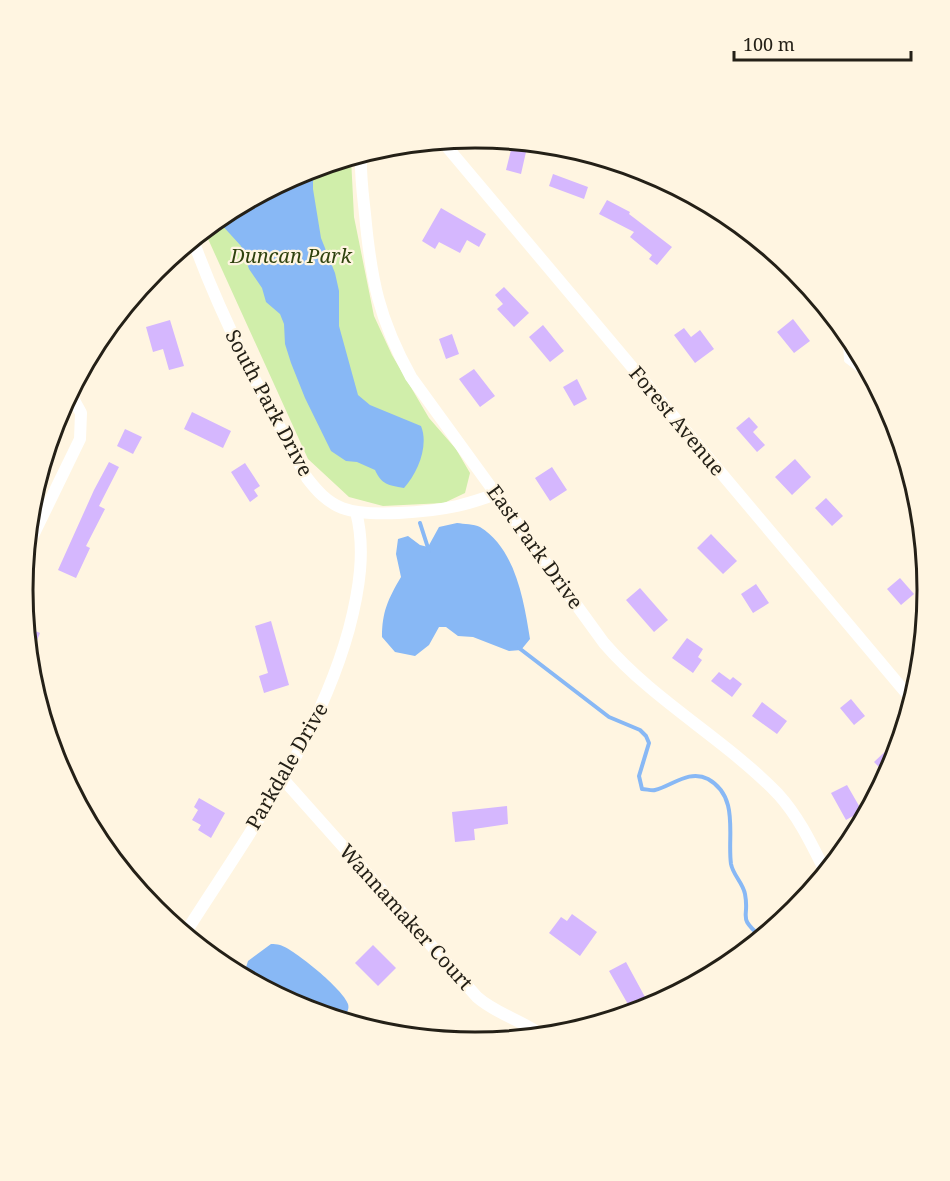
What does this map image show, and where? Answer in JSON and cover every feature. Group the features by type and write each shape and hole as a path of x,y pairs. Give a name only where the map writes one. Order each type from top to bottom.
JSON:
{"street":[{"name":"Forest Avenue","path":"449,149 905,692"},
{"name":"East Park Drive","path":"361,164 375,294 396,351 411,377 604,643 633,672 778,794 799,821 822,865"},
{"name":"South Park Drive","path":"196,248 236,345 307,478 328,500 341,508 356,512 415,511 457,506 497,494"},
{"path":"38,527 80,439 81,414 75,403"},
{"name":"Parkdale Drive","path":"189,927 283,779 328,694 345,644 356,598 361,542 356,512"},
{"name":"Wannamaker Court","path":"283,779 477,996 492,1009 533,1029"}],"lane":[{"path":"847,352 848,360 856,366"}],"green space":[{"name":"Duncan Park","path":"351,167 354,217 374,316 392,355 429,418 456,449 470,473 465,493 444,503 383,506 349,497 308,459 208,239 229,223 280,194 306,182"}],"water":[{"path":"313,179 321,238 335,273 339,291 339,326 358,395 370,405 421,426 424,442 421,458 414,475 404,488 386,484 375,470 357,462 346,461 331,451 291,363 280,314 266,302 262,288 249,269 241,246 224,227 280,194"},
{"path":"457,523 480,527 502,549 510,562 521,593 530,639 521,650 509,651 473,637 458,636 446,627 439,627 429,645 415,656 395,652 382,637 387,606 401,577 396,554 398,539 408,536 420,545 428,547 439,527"},
{"path":"271,944 287,948 338,989 348,1004 347,1013 280,987 246,968 248,961"}],"building":[{"path":"511,150 526,151 521,174 506,170"},
{"path":"553,174 588,187 584,199 549,186"},
{"path":"607,200 630,212 629,214 672,247 657,265 649,259 652,255 630,237 634,232 599,214"},
{"path":"441,208 486,234 479,247 467,240 460,253 439,242 435,249 422,241"},
{"path":"504,287 529,313 514,327 497,309 503,304 495,295"},
{"path":"793,319 810,341 794,353 777,332"},
{"path":"170,320 184,366 169,370 163,349 153,352 146,327"},
{"path":"543,325 564,351 550,362 529,337"},
{"path":"684,328 691,337 700,330 714,349 695,363 674,335"},
{"path":"452,334 459,354 446,359 439,339"},
{"path":"474,369 495,396 480,407 459,379"},
{"path":"577,379 587,399 574,406 563,387"},
{"path":"192,412 231,431 223,448 184,429"},
{"path":"749,417 758,427 753,432 765,445 757,452 736,428"},
{"path":"125,429 142,437 133,454 117,446"},
{"path":"795,459 811,477 792,495 775,477"},
{"path":"109,462 119,467 99,506 105,509 86,546 90,548 76,578 58,570"},
{"path":"245,463 260,486 254,490 258,496 250,502 231,472"},
{"path":"552,467 567,490 550,501 535,478"},
{"path":"826,498 843,516 832,526 815,508"},
{"path":"711,534 737,561 723,574 697,548"},
{"path":"900,578 914,594 901,605 887,589"},
{"path":"756,584 769,603 753,613 741,594"},
{"path":"640,588 668,620 654,632 626,600"},
{"path":"271,621 289,685 264,693 259,676 268,673 255,626"},
{"path":"35,631 40,633 36,642"},
{"path":"687,638 703,649 698,657 702,660 693,673 672,658"},
{"path":"719,672 730,680 733,677 742,684 732,697 711,681"},
{"path":"851,699 865,716 854,725 840,708"},
{"path":"762,702 787,721 777,734 752,716"},
{"path":"887,749 880,768 874,762"},
{"path":"847,785 860,808 857,814 846,820 831,793"},
{"path":"199,798 225,813 211,838 198,830 201,825 192,820 198,810 194,807"},
{"path":"507,806 508,824 474,829 475,840 455,842 452,812"},
{"path":"572,914 597,932 580,956 549,933 561,917 567,921"},
{"path":"373,945 396,968 378,986 355,963"},
{"path":"626,962 645,997 628,1005 609,971"}],"waterway":[{"path":"420,523 429,551"},
{"path":"519,648 609,717 640,730 646,736 649,743 639,776 642,789 655,790 694,776 708,779 718,787 725,796 728,806 731,864 745,894 747,921 755,932"}]}
